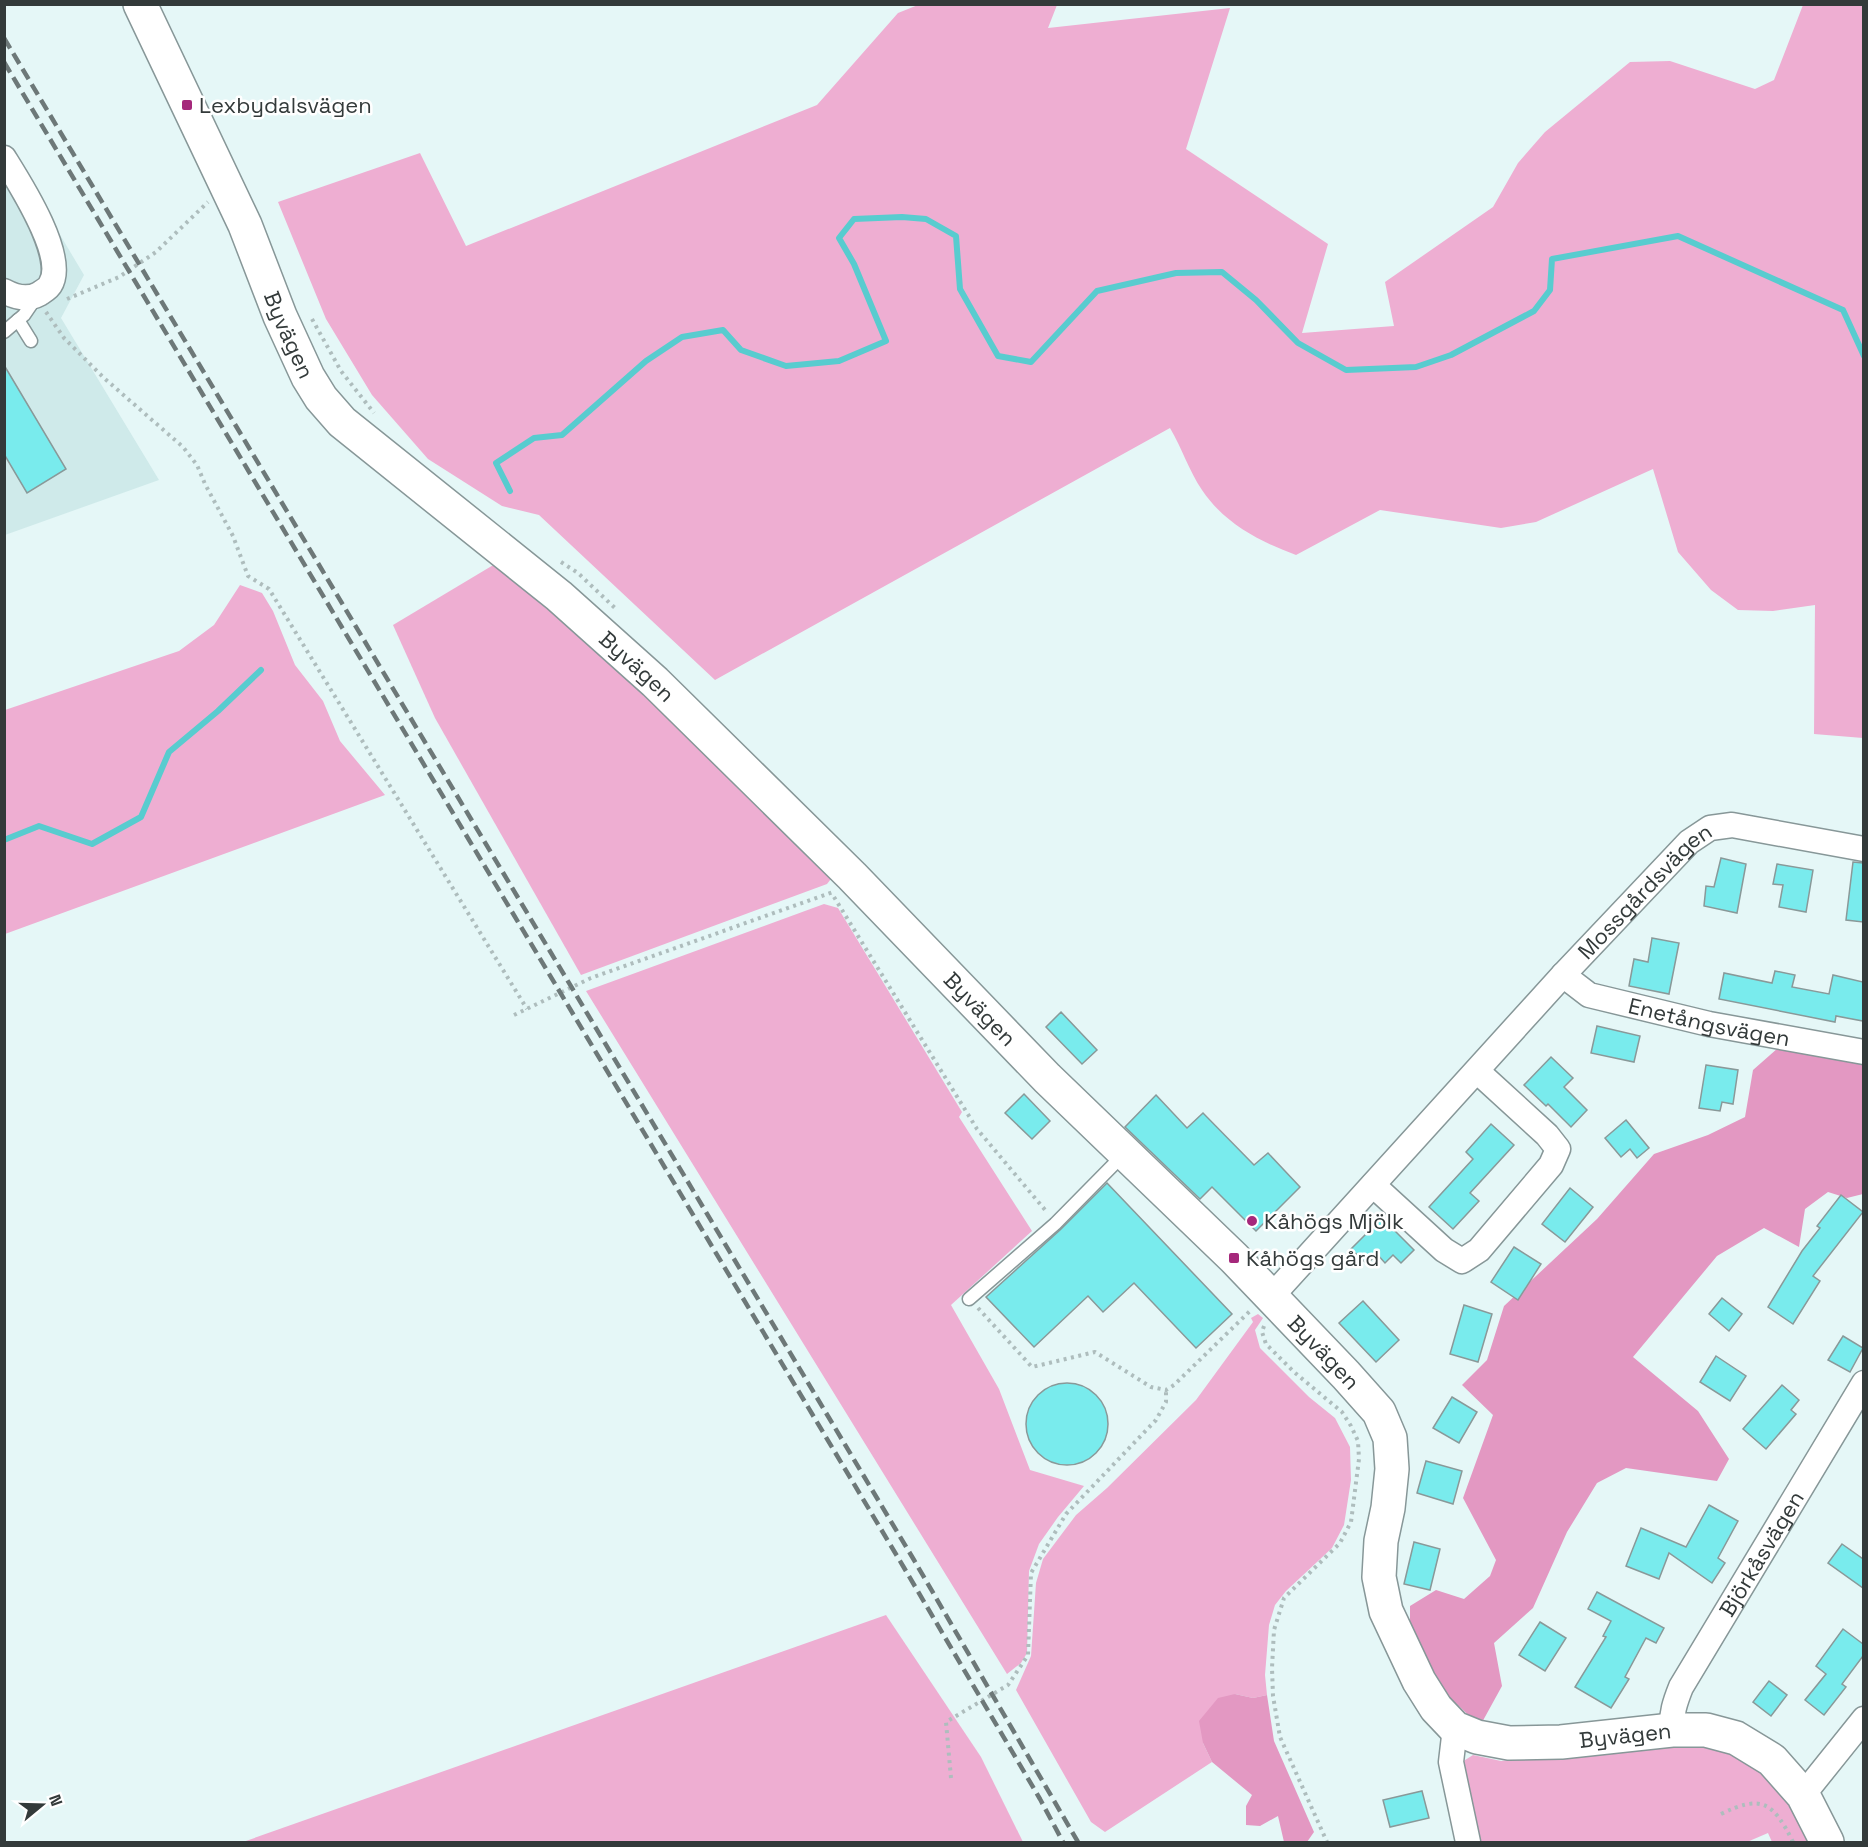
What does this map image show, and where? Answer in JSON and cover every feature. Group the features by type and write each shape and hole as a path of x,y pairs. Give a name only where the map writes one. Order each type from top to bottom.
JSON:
{"street":[{"name":"Byvägen","path":"140,4 245,225 280,316 308,378 321,398 342,422 577,612 655,682 842,884 1126,1152 1271,1297 1379,1412 1390,1438 1392,1469 1388,1508 1381,1541 1379,1577 1386,1611 1398,1640 1436,1708 1455,1728 1477,1737 1509,1743 1562,1742 1672,1730 1706,1730 1736,1738 1772,1760 1803,1795 1827,1842"},
{"path":"4,291 13,297 38,295 50,285 54,257 47,235 8,171"},
{"name":"Mossgårdsvägen","path":"1271,1297 1563,975 1689,842 1710,828 1732,825 1863,849"},
{"name":"Enetångsvägen","path":"1563,975 1589,995 1709,1024 1863,1052"},
{"path":"1373,1185 1444,1250 1462,1261 1479,1250 1551,1165 1558,1149 1547,1135 1477,1071"},
{"name":"Björkåsvägen","path":"1672,1730 1671,1719 1674,1705 1681,1688 1863,1383"},
{"path":"1803,1795 1863,1719"},
{"path":"1455,1728 1451,1762 1468,1842"}],"lane":[{"path":"4,332 24,315 38,295"},
{"path":"18,320 31,341"},
{"path":"969,1299 1055,1224 1126,1152"}],"path":[{"path":"66,299 119,277 156,252 225,185"},
{"path":"38,295 64,338 104,378 183,447 197,465 233,536 248,576 269,589 527,1009"},
{"path":"514,1015 591,978 842,884 977,1129 1055,1224"},
{"path":"969,1299 1032,1367 1095,1352 1151,1387 1166,1390 1174,1386 1254,1307 1271,1297"},
{"path":"951,1778 946,1722 1008,1685 1028,1655 1031,1573 1066,1514 1156,1420 1166,1402 1166,1390"},
{"path":"1721,1814 1742,1804 1758,1803 1771,1809 1793,1842"}],"shaded area":[{"path":"918,5 1057,5 1048,28 1230,8 1186,149 1328,244 1302,333 1394,326 1385,282 1493,207 1518,163 1545,132 1630,62 1670,61 1755,89 1774,80 1803,5 1863,5 1863,738 1814,734 1815,605 1773,611 1738,610 1711,590 1678,552 1653,469 1536,522 1501,528 1380,510 1296,555 1256,537 1221,513 1197,483 1170,428 715,680 539,515 502,506 428,459 372,395 326,319 278,202 420,153 466,246 817,105 898,13"},
{"path":"4,141 84,275 61,318 159,480 5,535"},
{"path":"495,564 611,657 834,875 827,884 581,975 435,718 393,625"},
{"path":"240,585 262,593 273,611 295,665 323,701 340,741 385,795 5,934 5,710 179,651 214,625"},
{"path":"824,904 838,908 962,1112 959,1117 1032,1231 951,1305 999,1389 1030,1470 1084,1486 1039,1544 1029,1571 1027,1653 1021,1663 1007,1674 586,991"},
{"path":"1778,1048 1863,1063 1863,1194 1847,1198 1828,1192 1805,1209 1799,1247 1764,1228 1717,1256 1633,1357 1698,1411 1729,1459 1717,1481 1626,1468 1597,1483 1567,1532 1533,1608 1494,1643 1502,1686 1480,1726 1446,1694 1410,1632 1410,1606 1436,1590 1464,1599 1490,1576 1496,1560 1463,1498 1493,1415 1462,1385 1487,1360 1504,1306 1597,1219 1654,1154 1708,1135 1745,1117 1753,1070"},
{"path":"1258,1314 1263,1318 1255,1330 1260,1348 1309,1397 1335,1418 1350,1447 1351,1480 1344,1525 1332,1548 1286,1591 1275,1605 1269,1625 1265,1675 1267,1695 1253,1698 1235,1694 1203,1743 1212,1762 1105,1832 1091,1822 1016,1690 1031,1656 1036,1583 1043,1559 1076,1515 1107,1488 1196,1400 1253,1322 1251,1318"},
{"path":"886,1615 981,1757 1023,1842 243,1842"},
{"path":"1235,1694 1253,1698 1267,1695 1274,1741 1314,1832 1307,1842 1284,1842 1278,1816 1260,1826 1246,1825 1246,1806 1252,1795 1212,1762 1203,1743 1199,1721 1218,1698"},
{"path":"1714,1744 1752,1763 1787,1793 1812,1842 1772,1842 1768,1833 1747,1842 1472,1842 1462,1762 1473,1755 1501,1761 1622,1745"}],"building":[{"path":"4,365 66,469 27,493 4,454"},
{"path":"1721,858 1746,864 1737,913 1704,906 1706,886 1714,887"},
{"path":"1853,862 1863,863 1863,922 1846,920"},
{"path":"1777,864 1813,870 1806,912 1779,907 1783,885 1773,884"},
{"path":"1652,938 1679,943 1669,994 1629,986 1634,959 1648,962"},
{"path":"1775,971 1795,975 1792,987 1829,994 1833,975 1863,982 1863,1021 1836,1016 1835,1022 1719,999 1724,973 1772,983"},
{"path":"1061,1012 1097,1050 1082,1064 1046,1027"},
{"path":"1597,1026 1640,1036 1634,1062 1591,1053"},
{"path":"1551,1057 1573,1078 1564,1087 1587,1110 1571,1127 1548,1104 1546,1106 1524,1085"},
{"path":"1706,1065 1738,1070 1733,1104 1722,1102 1720,1111 1699,1108"},
{"path":"1024,1094 1050,1121 1032,1139 1005,1113"},
{"path":"1156,1095 1187,1128 1203,1113 1254,1165 1268,1153 1300,1187 1256,1231 1212,1187 1200,1199 1125,1127"},
{"path":"1626,1120 1649,1148 1637,1158 1630,1149 1621,1157 1605,1138"},
{"path":"1491,1124 1514,1145 1470,1193 1479,1201 1453,1229 1429,1207 1473,1159 1466,1152"},
{"path":"1107,1183 1232,1314 1196,1348 1134,1283 1103,1312 1088,1296 1034,1347 986,1297 1060,1230"},
{"path":"1570,1188 1593,1207 1565,1242 1542,1224"},
{"path":"1841,1195 1863,1212 1813,1276 1820,1281 1793,1324 1768,1307 1802,1251 1820,1228 1817,1226"},
{"path":"1382,1218 1414,1250 1401,1263 1393,1255 1385,1263 1377,1254 1367,1264 1351,1249"},
{"path":"1514,1247 1541,1264 1518,1300 1491,1282"},
{"path":"1722,1298 1742,1314 1729,1331 1709,1314"},
{"path":"1363,1301 1399,1340 1376,1362 1339,1323"},
{"path":"1464,1305 1492,1314 1478,1362 1450,1354"},
{"path":"1843,1336 1863,1348 1850,1372 1828,1360"},
{"path":"1716,1356 1746,1376 1730,1401 1700,1382"},
{"path":"1067,1383 1083,1386 1096,1395 1105,1408 1108,1424 1105,1440 1096,1453 1083,1462 1067,1465 1051,1462 1038,1453 1029,1440 1026,1424 1029,1408 1038,1395 1051,1386"},
{"path":"1782,1385 1799,1400 1791,1410 1796,1414 1766,1449 1743,1429"},
{"path":"1452,1397 1477,1412 1459,1443 1433,1428"},
{"path":"1426,1461 1462,1471 1453,1504 1417,1493"},
{"path":"1709,1505 1738,1521 1718,1558 1725,1563 1712,1583 1669,1553 1659,1579 1626,1566 1641,1528 1686,1547"},
{"path":"1414,1542 1440,1549 1430,1590 1404,1584"},
{"path":"1842,1544 1863,1559 1863,1588 1828,1563"},
{"path":"1597,1592 1664,1628 1656,1643 1646,1638 1625,1677 1629,1679 1611,1708 1575,1687 1606,1637 1603,1636 1611,1621 1588,1609"},
{"path":"1540,1622 1566,1638 1545,1671 1519,1655"},
{"path":"1843,1629 1863,1644 1863,1656 1842,1684 1846,1687 1824,1715 1805,1700 1826,1674 1816,1666"},
{"path":"1769,1681 1787,1695 1771,1716 1753,1702"},
{"path":"1422,1791 1429,1818 1390,1827 1383,1800"}],"waterway":[{"path":"510,491 496,463 534,438 562,435 646,361 682,337 723,330 741,350 786,366 839,361 886,341 854,264 839,238 854,219 902,217 926,219 956,236 960,289 998,356 1031,362 1097,291 1176,273 1222,272 1256,300 1298,343 1346,370 1416,367 1451,355 1534,311 1550,290 1552,259 1678,236 1843,310 1864,356"},
{"path":"4,840 39,826 92,844 141,817 169,752 218,711 261,670"}],"railway":[{"path":"4,38 914,1560 1078,1842"},
{"path":"4,62 903,1566 1063,1842"}],"place":[{"name":"Lexbydalsvägen","path":"187,105"},
{"name":"Kåhögs Mjölk","path":"1252,1221"},
{"name":"Kåhögs gård","path":"1234,1258"}]}
